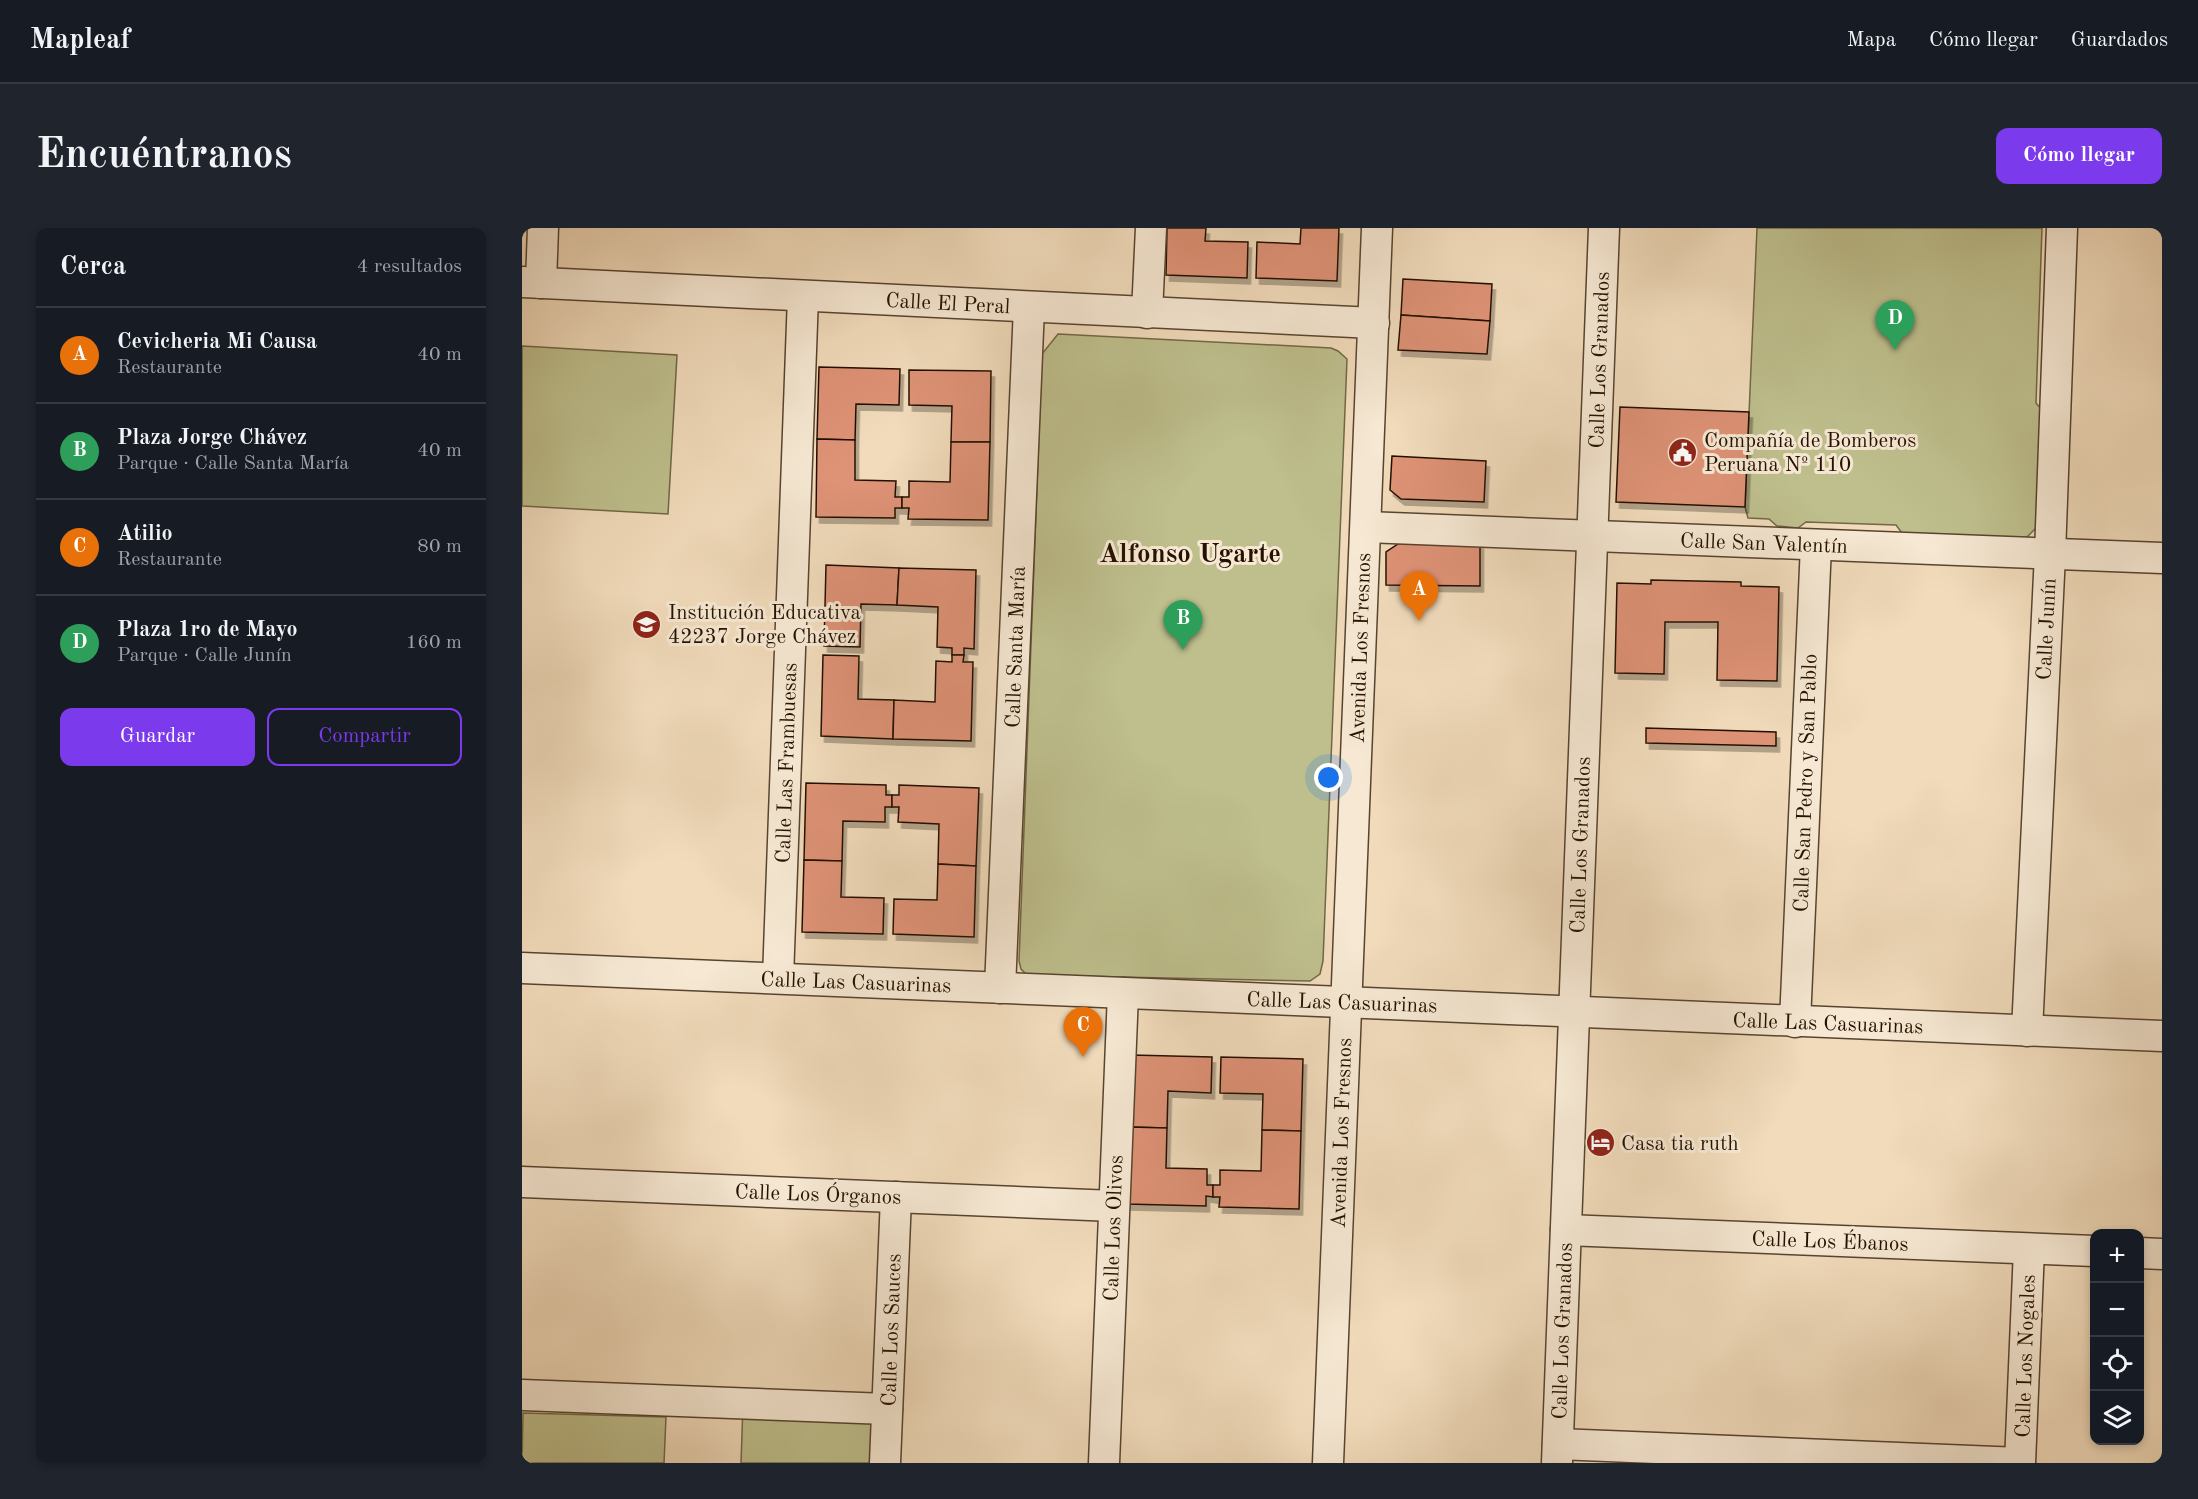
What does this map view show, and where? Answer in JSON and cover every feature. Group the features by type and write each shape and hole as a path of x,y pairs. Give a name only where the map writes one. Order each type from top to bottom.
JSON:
{"street":[{"path":"532,282 543,228"},
{"path":"1147,313 1151,228"},
{"name":"Avenida Los Fresnos","path":"1328,1463 1377,228"},
{"name":"Calle Los Granados","path":"1558,1454 1604,228"},
{"name":"Calle Junín","path":"2026,1031 2050,554 2062,228"},
{"name":"Calle El Peral","path":"532,282 1374,323"},
{"name":"Calle Las Frambuesas","path":"778,978 802,296"},
{"name":"Calle Santa María","path":"1000,988 1029,307"},
{"name":"Calle San Valentín","path":"1366,527 2162,558"},
{"name":"Calle San Pedro y San Pablo","path":"1795,1022 1816,545"},
{"name":"Calle Las Casuarinas","path":"522,968 2162,1036"},
{"name":"Calle Los Olivos","path":"1104,1463 1123,993"},
{"name":"Calle Los Órganos","path":"522,1182 1114,1206"},
{"name":"Calle Los Sauces","path":"885,1463 896,1197"},
{"name":"Calle Los Ébanos","path":"1566,1230 2090,1251"},
{"name":"Calle Los Nogales","path":"2020,1463 2029,1249"},
{"path":"2144,1253 2162,1254"},
{"path":"522,1395 887,1410"},
{"path":"1558,1454 2020,1463"}],"green space":[{"path":"1757,228 2042,228 2036,403 2042,410 2038,526 2026,538 1902,533 1896,525 1806,522 1798,528 1777,526 1769,519 1748,518 1745,507"},
{"path":"1058,334 1331,348 1347,359 1323,961 1320,974 1310,981 1027,975 1021,969 1019,961 1042,354"},
{"path":"522,346 677,355 668,514 522,506"},
{"path":"743,1404 875,1407 873,1463 741,1463"},
{"path":"523,1413 666,1417 664,1463 522,1463"}],"building":[{"path":"1167,228 1206,228 1205,241 1248,242 1247,278 1166,275"},
{"path":"1301,228 1339,228 1337,281 1256,278 1257,242 1300,244"},
{"path":"1403,279 1492,284 1490,321 1401,315"},
{"path":"1401,315 1490,321 1487,354 1398,350"},
{"path":"819,367 900,369 899,405 856,404 855,440 817,439"},
{"path":"909,370 991,371 990,442 951,442 952,406 909,405"},
{"name":"Compañía de Bomberos Peruana Nº 110","path":"1620,407 1749,412 1745,507 1616,502"},
{"path":"817,439 855,440 855,480 896,481 895,497 902,497 902,508 895,508 895,518 816,517"},
{"path":"951,442 990,442 988,520 908,519 909,508 902,508 902,497 909,497 909,481 950,482"},
{"path":"1392,456 1486,461 1484,502 1401,499 1390,490"},
{"path":"1401,542 1480,543 1480,586 1386,585 1386,552"},
{"path":"826,565 899,568 897,605 861,604 860,647 824,646"},
{"path":"899,568 976,570 974,649 964,648 964,655 952,655 952,648 937,647 938,607 897,605"},
{"path":"1651,580 1741,582 1741,586 1779,587 1777,681 1717,680 1718,622 1665,622 1664,674 1615,673 1617,583 1651,584"},
{"path":"823,655 859,656 858,699 894,700 893,739 821,736"},
{"path":"952,655 964,655 963,662 973,662 971,741 893,739 894,700 935,702 936,661 952,662"},
{"path":"1646,728 1776,732 1776,746 1646,743"},
{"path":"806,783 886,785 886,795 892,795 892,807 885,807 885,822 843,821 842,861 804,860"},
{"path":"899,785 979,788 976,866 938,864 939,824 898,822 899,807 892,807 892,795 899,795"},
{"path":"804,860 842,861 841,897 884,898 883,934 802,932"},
{"path":"938,864 976,866 974,937 893,934 894,899 937,900"},
{"path":"1131,1055 1212,1057 1211,1093 1168,1091 1167,1128 1129,1127"},
{"path":"1221,1057 1303,1059 1301,1131 1262,1130 1263,1094 1220,1093"},
{"path":"1129,1127 1167,1128 1166,1168 1207,1169 1207,1185 1213,1185 1213,1197 1206,1196 1206,1206 1126,1204"},
{"path":"1262,1130 1301,1131 1299,1209 1219,1207 1220,1197 1213,1197 1213,1185 1220,1185 1220,1170 1261,1171"}],"place":[{"name":"Plaza 1ro de Mayo","path":"1895,350"},
{"name":"Compañía de Bomberos Peruana Nº 110","path":"1683,452"},
{"name":"Cevicheria Mi Causa","path":"1419,621"},
{"name":"Institución Educativa 42237 Jorge Chávez","path":"647,624"},
{"name":"Plaza Jorge Chávez","path":"1183,650"},
{"name":"Atilio","path":"1083,1057"},
{"name":"Casa tia ruth","path":"1600,1143"}],"district":[{"name":"Alfonso Ugarte","path":"1190,553"}]}
